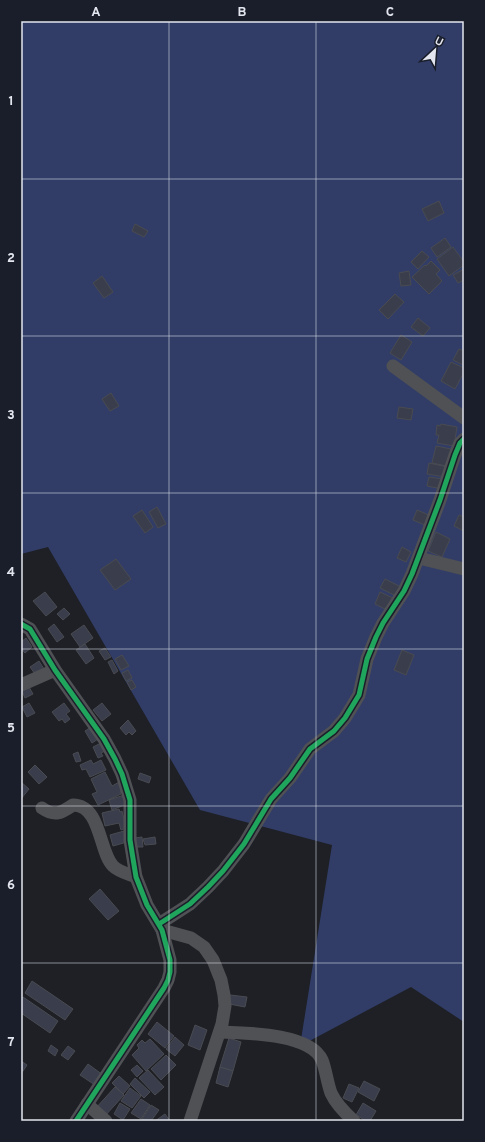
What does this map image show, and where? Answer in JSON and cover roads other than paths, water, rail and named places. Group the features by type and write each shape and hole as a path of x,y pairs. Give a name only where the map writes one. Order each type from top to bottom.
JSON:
{"street":[{"path":"393,366 464,418"},
{"path":"160,927 190,904 218,876 240,851 272,799 290,778 310,749 334,731 345,718 359,695 367,659 376,637 383,623 404,591 419,558 455,455 460,443 464,439"},
{"path":"419,558 464,569"},
{"path":"21,624 30,629 54,670 107,744 122,774 130,800 130,840 136,877 147,905 160,927 170,960 168,980 164,988 76,1121"},
{"path":"21,684 54,670"},
{"path":"42,808 49,812 58,813 73,805 82,806 95,821 109,861 115,868 136,877"},
{"path":"160,927 191,938 204,947 213,960 223,986 225,1000 220,1032 190,1121"},
{"path":"220,1032 273,1037 294,1041 313,1049 322,1060 334,1100 354,1121"},
{"path":"87,1104 106,1121"}]}
